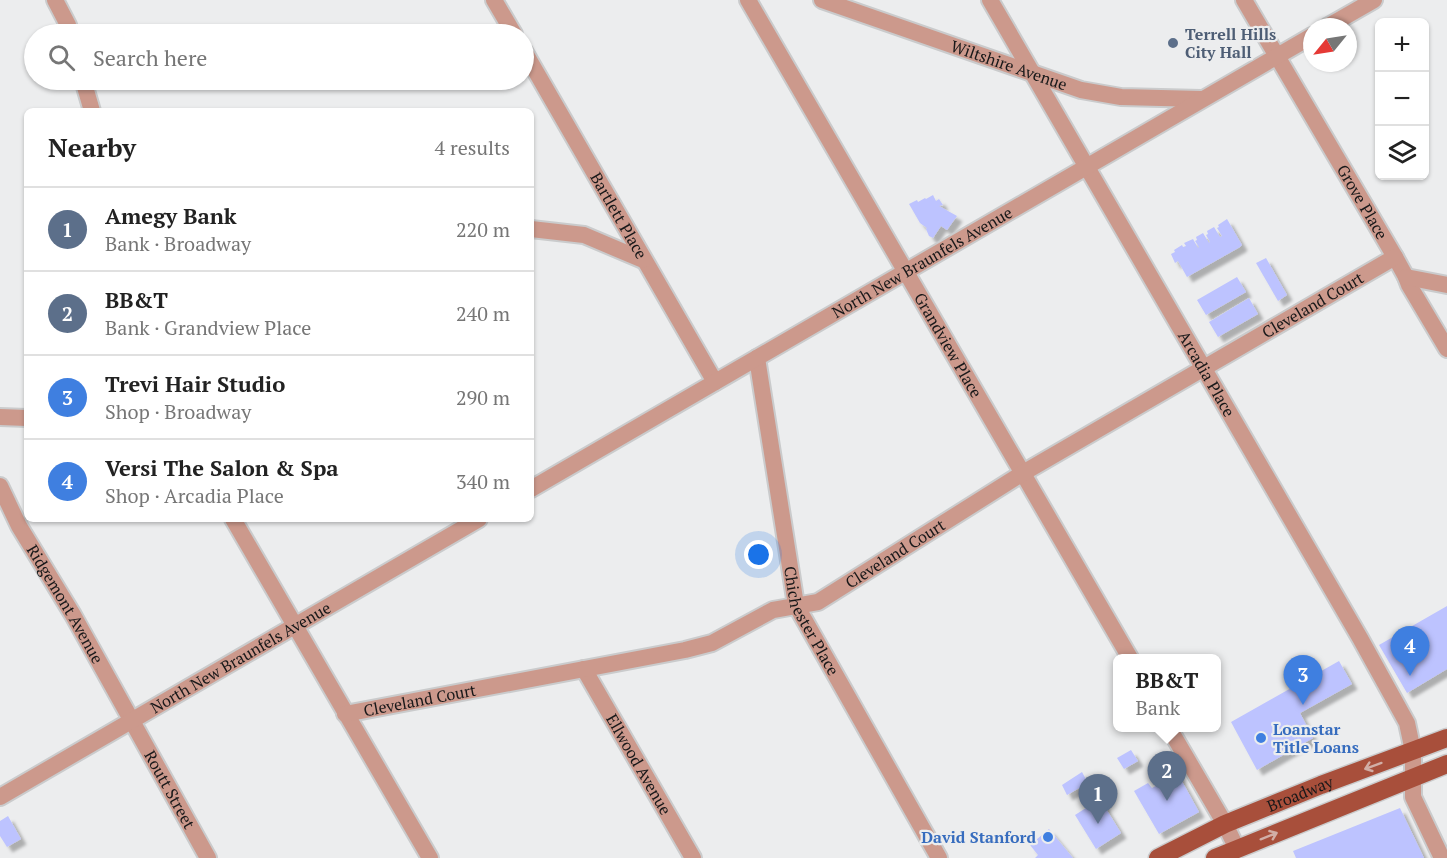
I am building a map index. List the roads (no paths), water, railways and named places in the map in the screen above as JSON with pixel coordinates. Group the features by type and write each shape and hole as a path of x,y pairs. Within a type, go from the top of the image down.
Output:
{"main road":[{"name":"Broadway","path":"1158,858 1225,824 1447,738"},
{"name":"Broadway","path":"1213,858 1447,764"}],"street":[{"path":"55,0 67,24"},
{"path":"494,0 508,24"},
{"name":"Grandview Place","path":"748,0 1128,654"},
{"name":"Wiltshire Avenue","path":"822,0 1081,90 1121,97 1202,99"},
{"name":"Arcadia Place","path":"990,0 1403,715 1413,752 1413,797 1442,858"},
{"name":"Grove Place","path":"1244,0 1447,349"},
{"path":"1343,18 1374,0"},
{"name":"North New Braunfels Avenue","path":"534,487 1303,41"},
{"name":"Bartlett Place","path":"534,68 715,382"},
{"path":"86,90 91,108"},
{"path":"534,230 584,235 644,260"},
{"name":"Cleveland Court","path":"345,714 712,643 773,610 818,602 1023,473 1395,257"},
{"path":"1406,277 1447,285"},
{"name":"Chichester Place","path":"757,358 796,605 939,858"},
{"path":"0,417 24,418"},
{"name":"Ridgemont Avenue","path":"0,486 19,526 73,615 130,721"},
{"path":"234,522 430,858"},
{"name":"North New Braunfels Avenue","path":"0,797 474,522"},
{"name":"Ellwood Avenue","path":"584,669 693,858"},
{"name":"Routt Street","path":"130,721 208,858"},
{"path":"1171,732 1237,849"},
{"path":"1201,836 1213,858"}],"place":[{"name":"Terrell Hills City Hall","path":"1173,43"},
{"name":"Versi The Salon & Spa","path":"1410,676"},
{"name":"Trevi Hair Studio","path":"1303,705"},
{"name":"Loanstar Title Loans","path":"1261,738"},
{"name":"BB&T","path":"1167,801"},
{"name":"Amegy Bank","path":"1098,824"},
{"name":"David Stanford","path":"1048,837"}]}
